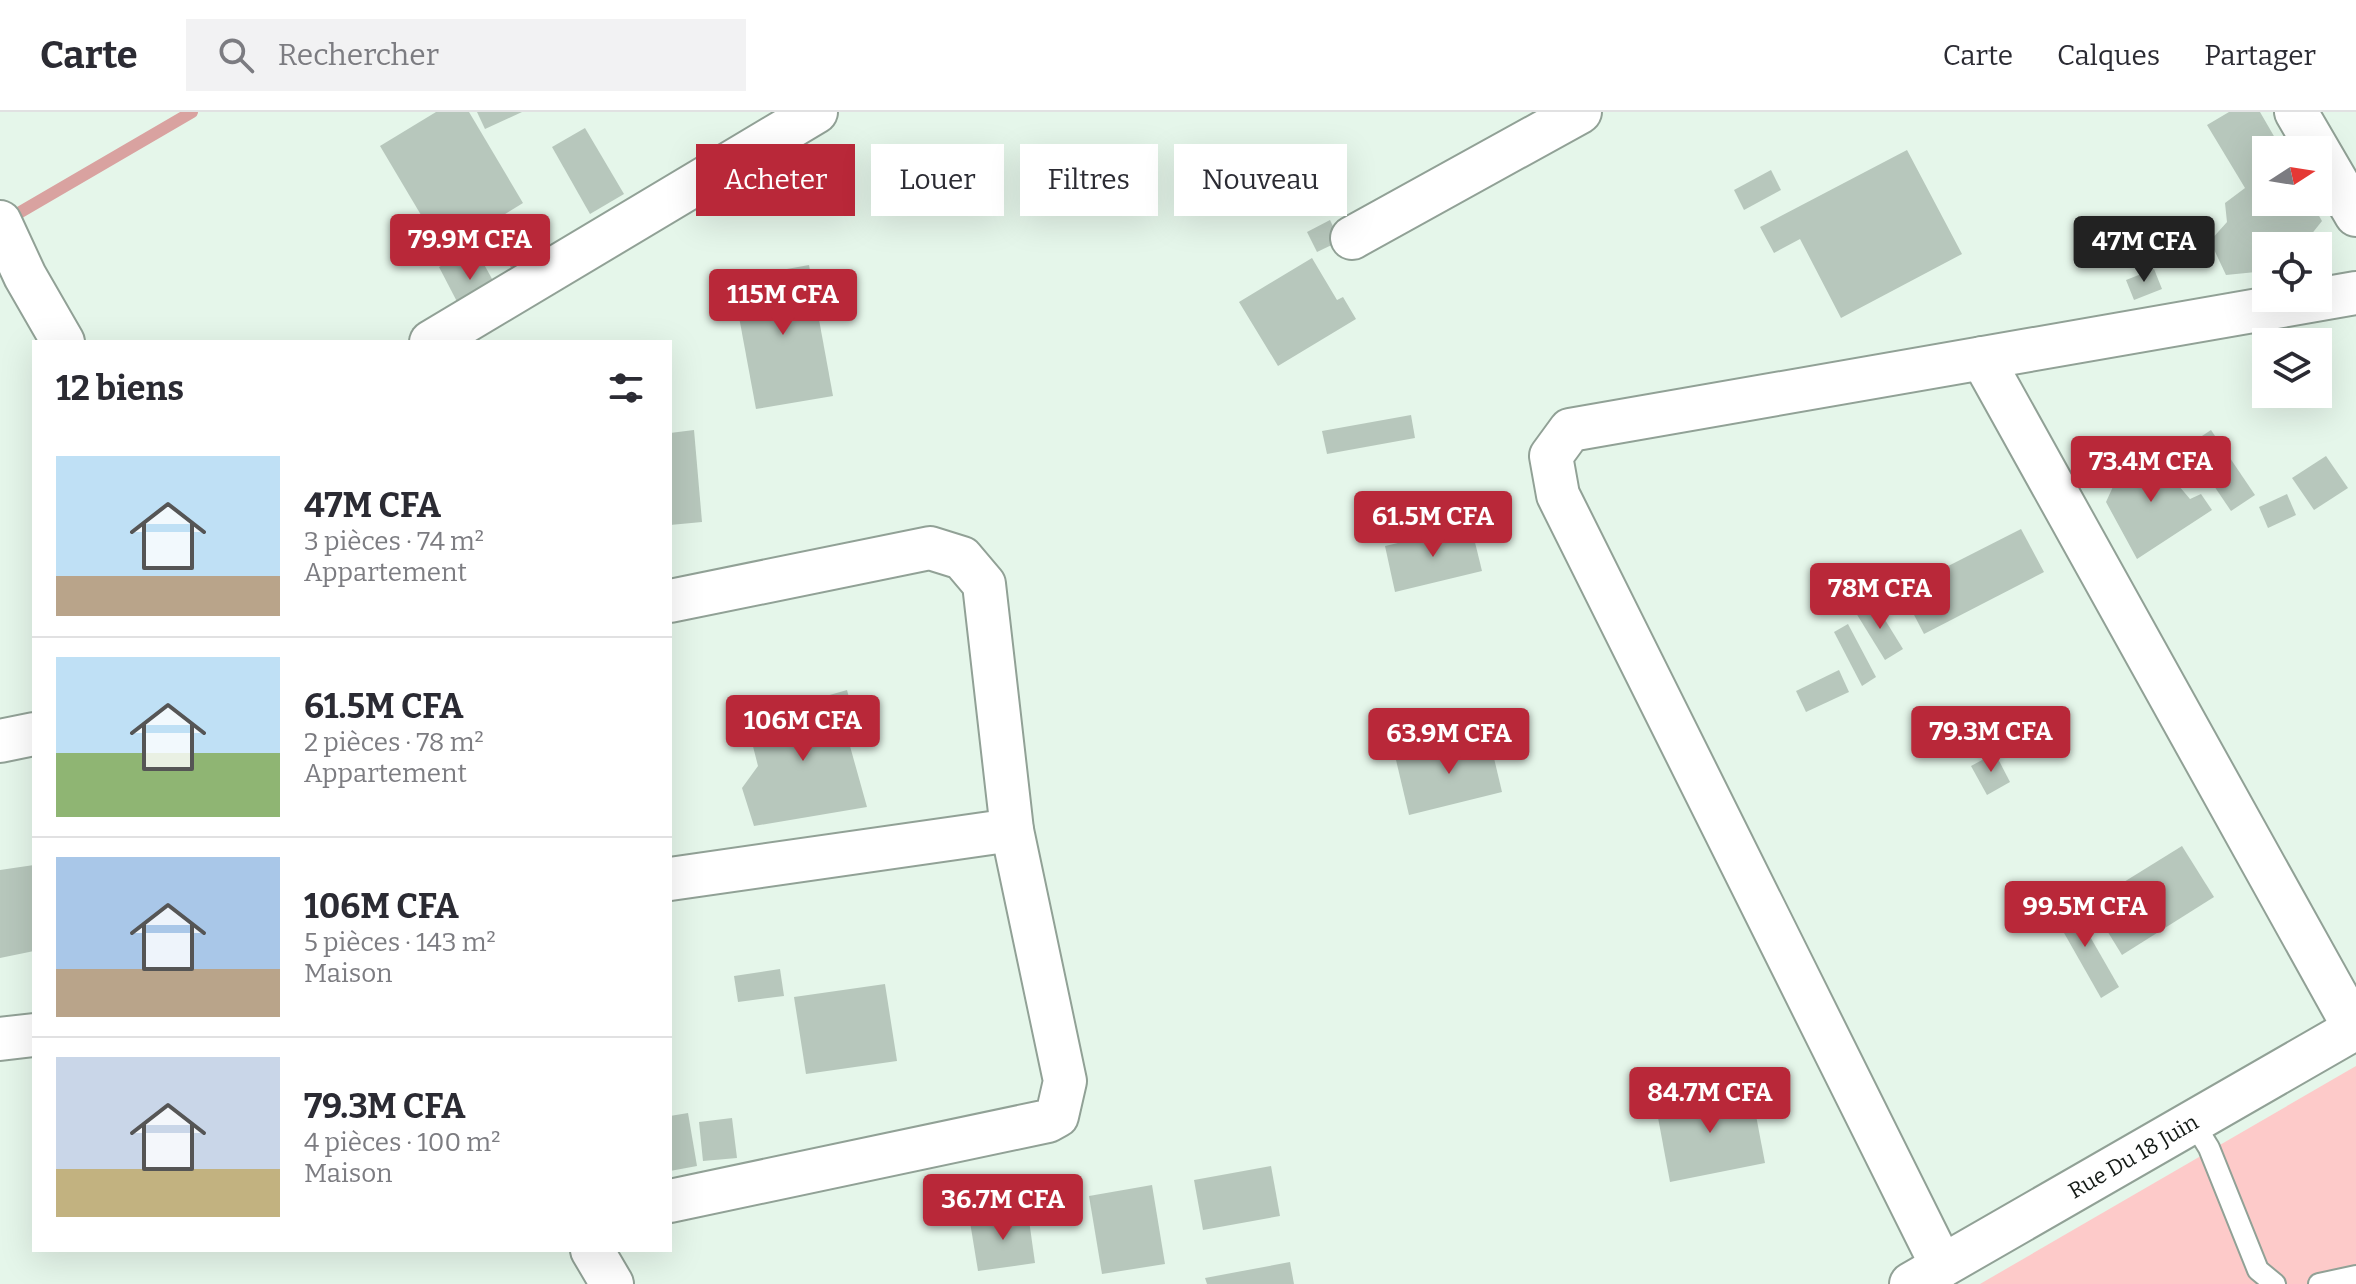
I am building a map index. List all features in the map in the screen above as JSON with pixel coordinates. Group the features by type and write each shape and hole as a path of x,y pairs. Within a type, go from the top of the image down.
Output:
{"street":[{"path":"434,340 816,112"},
{"path":"1352,238 1580,112"},
{"path":"2296,112 2356,215"},
{"path":"0,222 25,276 62,340"},
{"path":"1926,1275 1558,495 1551,456 1570,430 2356,293"},
{"path":"1982,358 2356,1029"},
{"path":"672,601 930,548 962,558 984,584 1012,830 1065,1081 1057,1116 1048,1121 672,1201"},
{"path":"0,741 32,734"},
{"path":"672,879 1012,830"},
{"name":"Rue Du 18 Juin","path":"1926,1275 2356,1029"},
{"path":"0,1039 32,1035"},
{"path":"593,1252 612,1284"}],"lane":[{"path":"2193,1122 2209,1148 2258,1270 2275,1284"},
{"path":"2319,1284 2356,1276"}],"shaded area":[{"path":"2356,1066 2356,1284 1980,1284"}],"building":[{"path":"436,112 469,112 523,203 443,252 380,146"},
{"path":"477,112 522,112 485,129"},
{"path":"2229,112 2260,112 2274,136 2252,136 2252,216 2319,216 2322,221 2313,232 2252,232 2252,272 2226,275 2210,241 2227,222 2225,203 2245,188 2207,125"},
{"path":"585,128 624,194 590,214 552,147"},
{"path":"1907,150 1962,254 1841,318 1800,239 1774,253 1760,227"},
{"path":"1771,170 1781,190 1744,210 1734,190"},
{"path":"1330,220 1340,241 1317,252 1307,232"},
{"path":"522,226 545,268 519,282 496,241"},
{"path":"475,248 502,297 465,317 439,267"},
{"path":"1312,258 1337,300 1343,297 1356,319 1278,366 1239,302"},
{"path":"809,265 833,396 756,409 732,279"},
{"path":"2154,269 2162,289 2134,300 2126,280"},
{"path":"1411,415 1415,438 1327,454 1322,431"},
{"path":"694,430 702,522 672,525 672,433"},
{"path":"2211,430 2255,495 2231,511 2187,446"},
{"path":"2145,446 2190,499 2201,494 2212,510 2137,559 2106,502 2116,480"},
{"path":"2326,456 2348,488 2314,510 2292,478"},
{"path":"2287,494 2296,515 2268,528 2259,507"},
{"path":"1471,526 1482,571 1395,592 1385,546"},
{"path":"2021,529 2044,572 1924,634 1901,590"},
{"path":"1874,602 1903,649 1885,660 1856,613"},
{"path":"1848,624 1876,677 1862,686 1834,632"},
{"path":"1839,670 1849,692 1806,712 1796,691"},
{"path":"847,690 852,709 841,714 867,807 754,826 742,788 758,766 746,719"},
{"path":"1489,737 1502,792 1409,815 1396,760"},
{"path":"1995,753 2010,782 1987,795 1971,766"},
{"path":"2182,846 2214,897 2122,955 2090,903"},
{"path":"32,865 32,951 0,958 0,870"},
{"path":"2069,900 2119,987 2101,998 2051,910"},
{"path":"780,969 784,996 738,1002 734,976"},
{"path":"885,984 897,1061 806,1074 794,997"},
{"path":"1751,1089 1765,1163 1670,1182 1656,1107"},
{"path":"688,1113 697,1166 672,1171 672,1116"},
{"path":"732,1118 737,1158 703,1161 699,1122"},
{"path":"1271,1166 1280,1216 1203,1230 1194,1180"},
{"path":"1152,1185 1165,1264 1102,1274 1089,1196"},
{"path":"1028,1213 1035,1263 978,1271 970,1222"},
{"path":"1290,1262 1294,1284 1207,1284 1205,1278"}],"waterway":[{"path":"5,221 192,112"}]}
